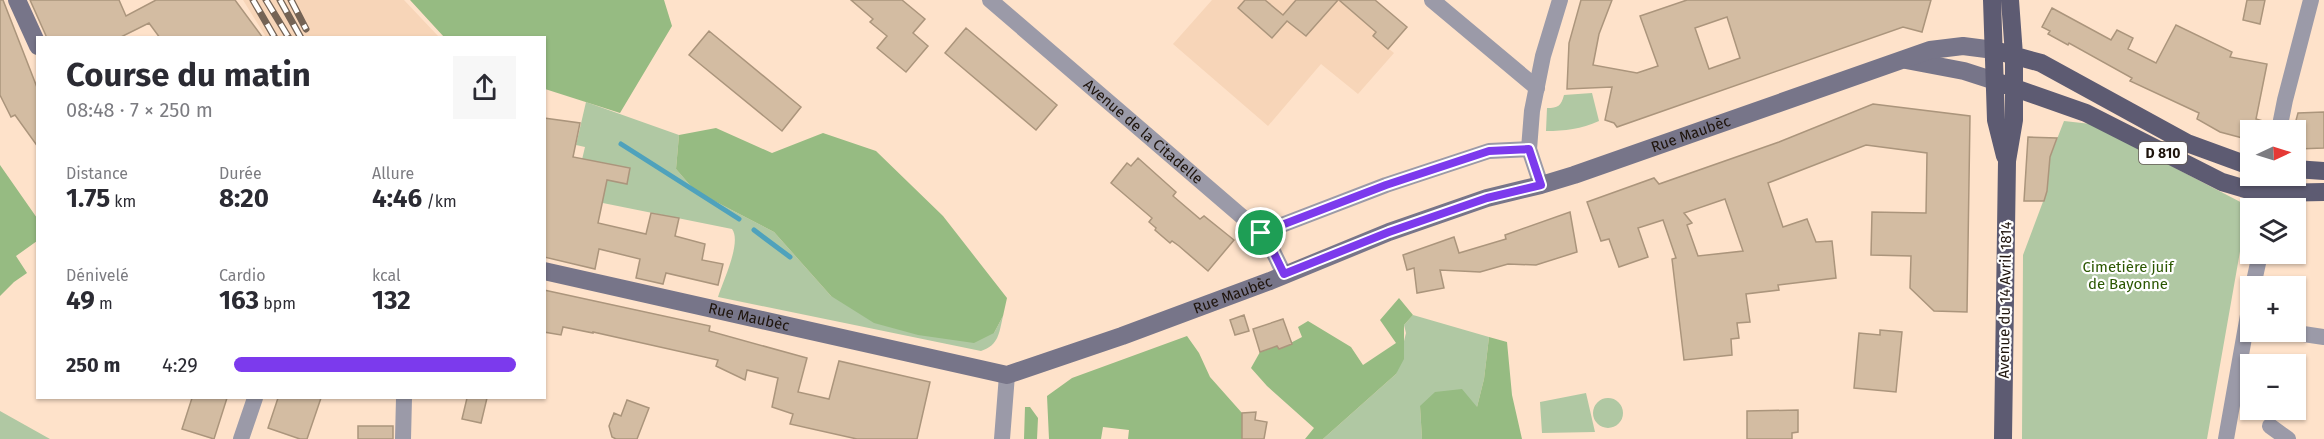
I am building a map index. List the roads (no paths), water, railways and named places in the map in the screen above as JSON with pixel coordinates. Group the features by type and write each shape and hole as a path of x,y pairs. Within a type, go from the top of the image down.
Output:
{"main road":[{"path":"17,0 36,42"},
{"name":"Avenue du 14 Avril 1814","path":"1992,0 1996,120 2007,161"},
{"name":"Avenue du 14 Avril 1814","path":"2003,439 2007,161 2014,120 2014,55 2010,0"},
{"name":"Rue Maubèc","path":"546,271 1007,375 1122,336 1389,232 1487,198 1541,185 1930,50 1963,46 1994,50"},
{"path":"1994,50 2041,63 2187,142 2240,162"},
{"name":"Rue Maubèc","path":"1906,60 1964,71 1995,81"},
{"name":"D 810","path":"1995,81 2086,113 2222,182 2249,190 2324,192"},
{"path":"2306,170 2324,171"}],"street":[{"name":"Avenue de la Citadelle","path":"990,0 1261,233 1269,243 1284,274"},
{"path":"1432,0 1537,88"},
{"path":"1541,185 1529,149 1532,111 1543,56 1560,0"},
{"path":"2281,120 2311,0"},
{"path":"1261,233 1386,185 1489,151 1529,149"},
{"path":"2306,334 2324,337"},
{"path":"2226,439 2245,342"},
{"path":"1002,439 1007,375"},
{"path":"242,439 255,399"},
{"path":"403,439 404,399"},
{"path":"2270,426 2288,439"}],"waterway":[{"path":"621,144 739,219"},
{"path":"754,230 790,257"}],"railway":[{"path":"253,0 274,36"},
{"path":"266,0 288,36"},
{"path":"280,0 300,36"},
{"path":"291,0 306,29"}],"park label":[{"name":"Cimetière juif de Bayonne","path":"2128,276"}]}
